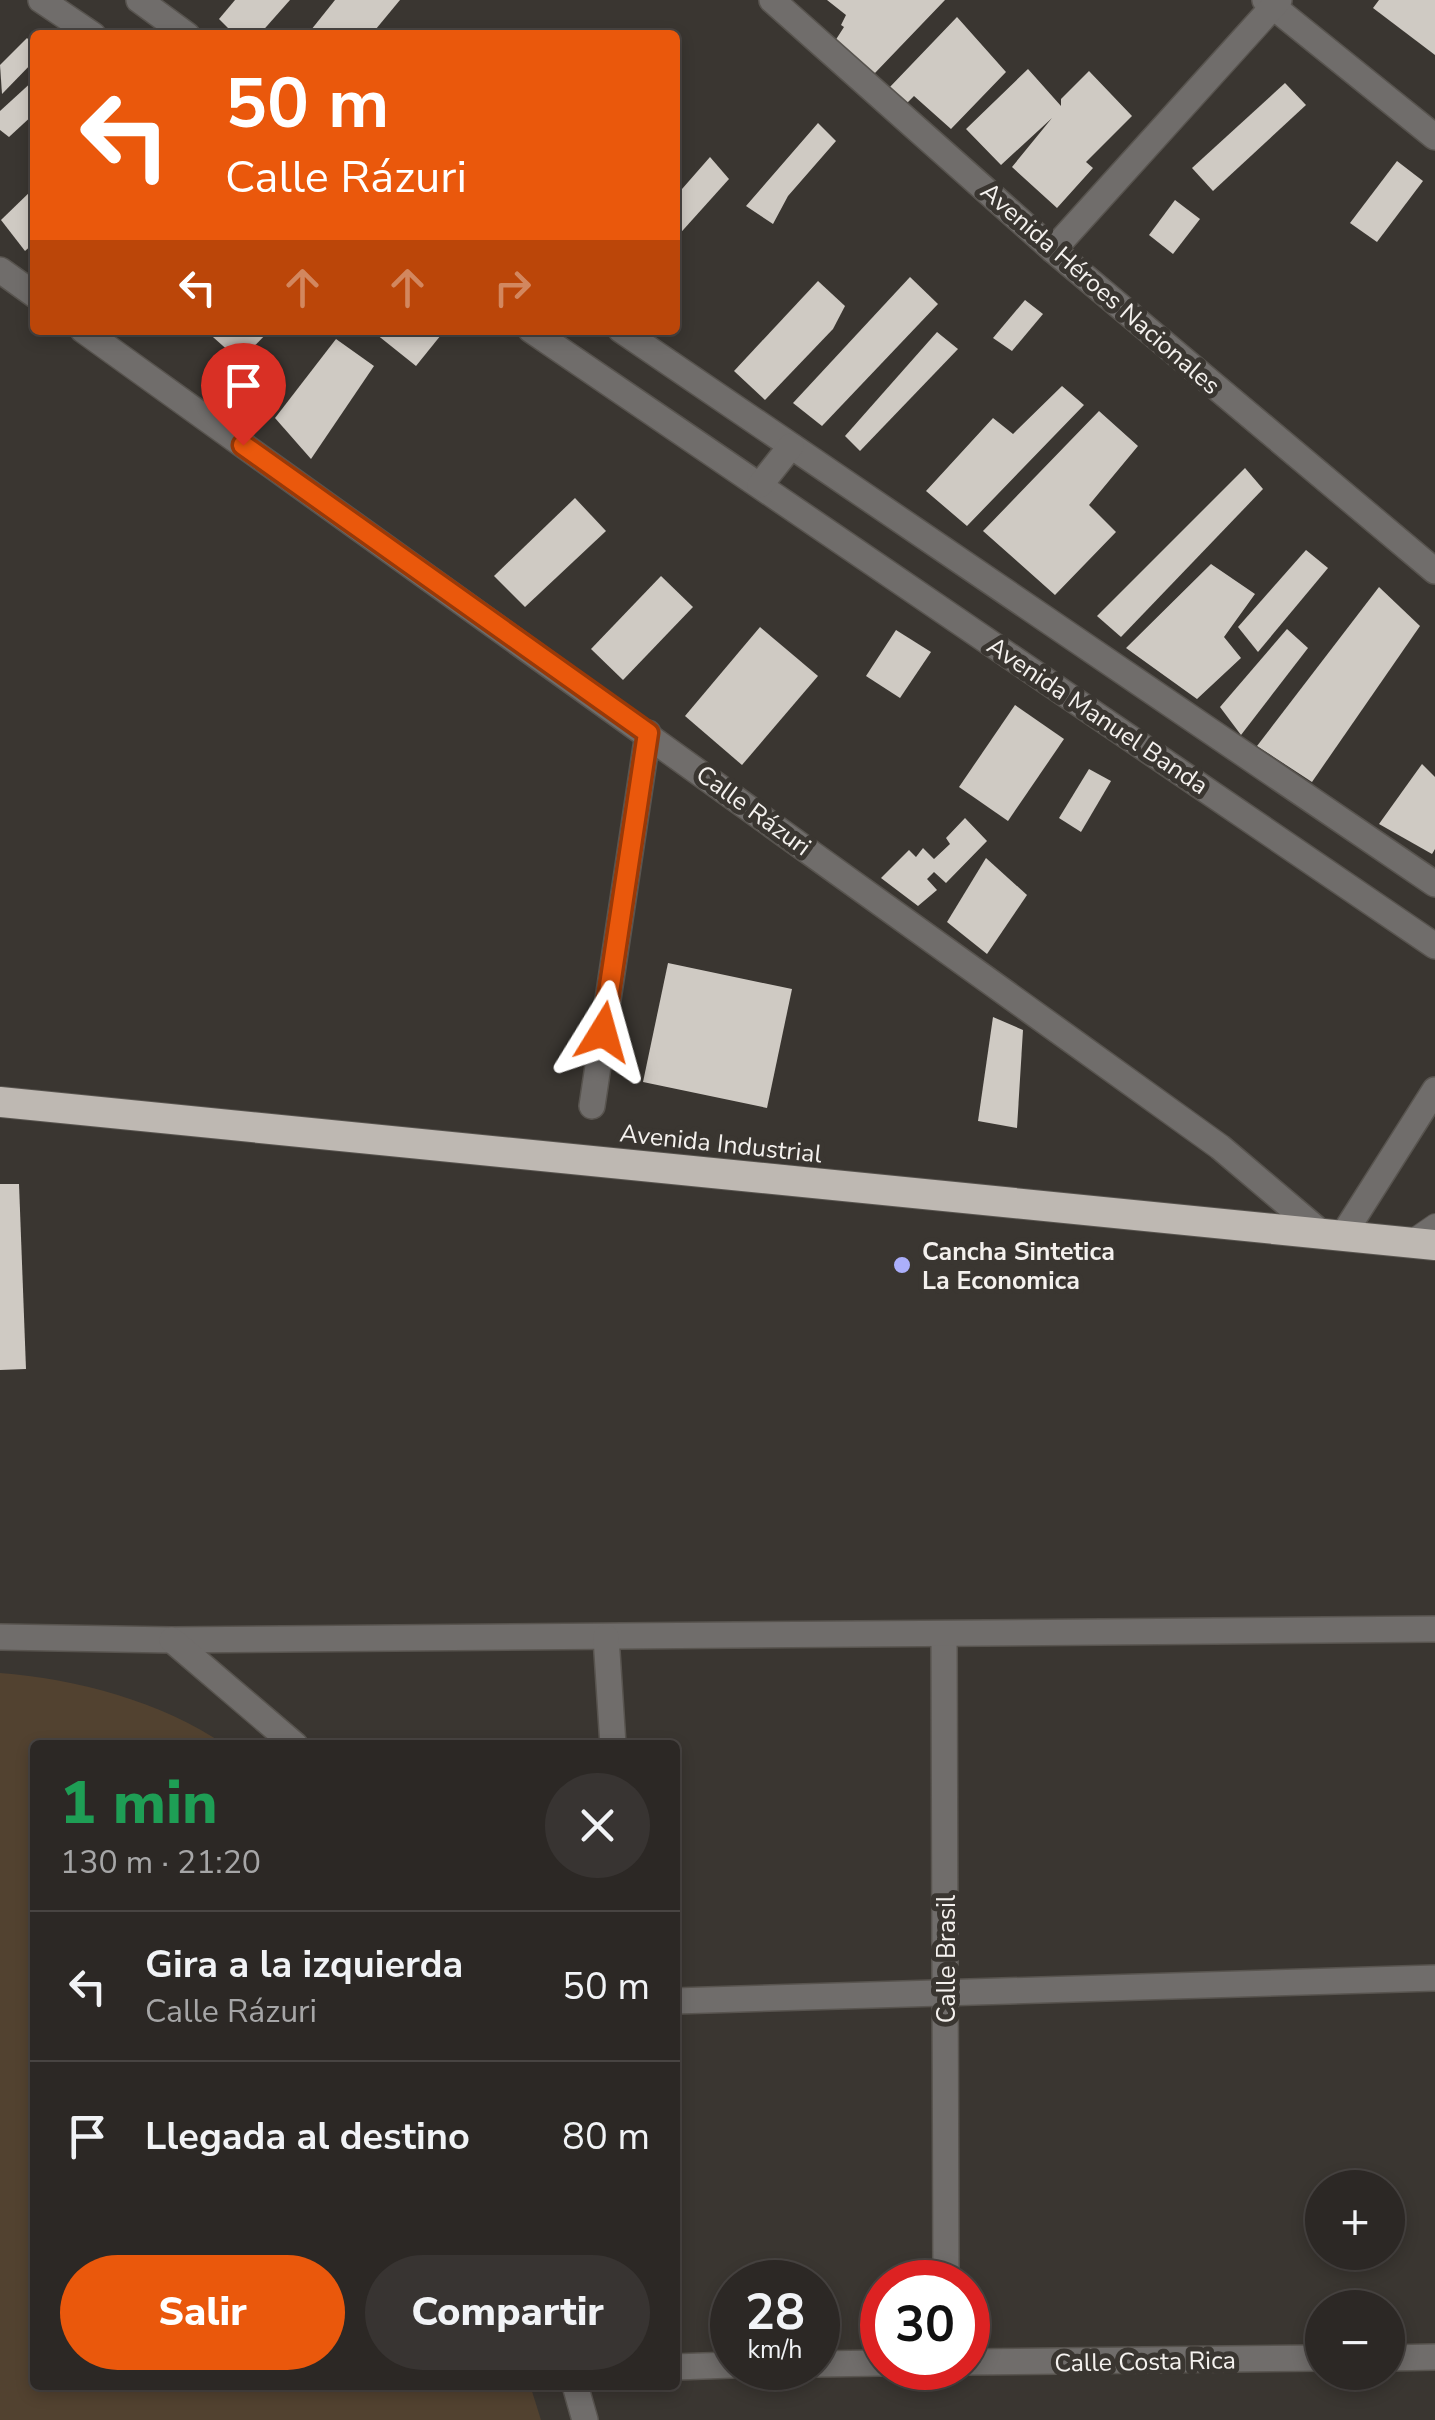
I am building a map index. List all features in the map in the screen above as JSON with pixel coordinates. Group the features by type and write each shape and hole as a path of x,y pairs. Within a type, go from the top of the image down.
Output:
{"highway":[{"name":"Avenida Industrial","path":"0,1102 1422,1244"}],"street":[{"path":"42,0 86,30"},
{"path":"139,0 181,30"},
{"name":"Avenida Héroes Nacionales","path":"772,0 1053,250 1435,571"},
{"path":"1053,250 1272,3 1435,136"},
{"path":"0,270 30,291"},
{"name":"Calle Rázuri","path":"90,335 648,733 1220,1147 1331,1233"},
{"name":"Avenida Manuel Banda","path":"537,335 1435,946"},
{"name":"Avenida Manuel Banda","path":"628,335 1435,884"},
{"path":"760,485 792,446"},
{"path":"592,1106 648,733"},
{"path":"1331,1233 1435,1090"},
{"path":"0,1637 172,1640 1435,1629"},
{"name":"Calle Brasil","path":"944,1635 946,2260"},
{"path":"606,1637 613,1740"},
{"path":"172,1640 288,1740"},
{"path":"680,2001 1435,1978"},
{"path":"1405,2358 1435,2357"},
{"name":"Calle Costa Rica","path":"990,2362 1305,2358"},
{"path":"680,2366 710,2365"},
{"path":"576,2390 585,2420"}],"lane":[{"path":"1422,1244 1435,1224"}],"shaded area":[{"path":"0,1673 117,1695 174,1716 217,1740 30,1740 30,2390 532,2390 541,2420 0,2420"}],"building":[{"path":"235,0 290,0 263,30 230,30 219,19"},
{"path":"335,0 400,0 375,30 311,30"},
{"path":"827,0 945,0 874,74 835,41 846,15"},
{"path":"1379,0 1435,0 1435,55 1373,8"},
{"path":"957,17 1006,72 951,129 914,96 905,105 888,89"},
{"path":"27,38 30,41 30,65 2,94 0,65"},
{"path":"1028,69 1061,106 1061,99 1089,71 1132,116 1086,162 1093,168 1057,208 1012,167 1052,118 1001,165 966,129"},
{"path":"1285,83 1306,105 1213,191 1192,168"},
{"path":"30,84 30,118 9,137 0,130 0,111"},
{"path":"818,123 836,141 788,196 773,224 746,206"},
{"path":"710,157 729,179 680,233 680,191"},
{"path":"1397,161 1423,181 1377,242 1350,223"},
{"path":"30,192 30,246 25,251 1,220"},
{"path":"1175,200 1200,219 1173,254 1149,235"},
{"path":"910,277 938,304 822,426 793,403"},
{"path":"818,281 845,306 833,329 765,400 734,371"},
{"path":"1025,300 1043,314 1012,351 993,338"},
{"path":"937,332 958,349 860,451 845,436"},
{"path":"211,335 265,335 240,361"},
{"path":"377,335 441,335 416,366"},
{"path":"336,339 374,366 311,459 275,418"},
{"path":"1062,386 1084,405 967,526 926,491 993,418 1013,434"},
{"path":"1099,411 1138,446 1089,505 1116,532 1055,595 983,531"},
{"path":"1245,468 1263,489 1121,637 1097,616"},
{"path":"575,498 606,531 525,607 494,576"},
{"path":"1306,550 1328,568 1258,652 1238,627"},
{"path":"1211,564 1255,594 1224,637 1241,658 1197,699 1126,648"},
{"path":"661,576 693,607 623,680 591,649"},
{"path":"1379,587 1420,626 1312,782 1257,746"},
{"path":"760,627 818,676 742,765 685,716"},
{"path":"1287,629 1308,648 1241,735 1220,707"},
{"path":"896,630 931,652 900,698 866,676"},
{"path":"1015,705 1064,739 1008,821 959,787"},
{"path":"1422,764 1435,777 1432,854 1379,824"},
{"path":"1089,769 1111,781 1081,832 1059,818"},
{"path":"965,818 987,841 946,883 934,872 927,879 937,890 918,906 881,878 909,850 916,857 923,848 934,859 950,844 946,838"},
{"path":"986,858 1027,895 987,954 947,922"},
{"path":"668,963 792,989 767,1108 643,1082"},
{"path":"993,1017 1023,1030 1017,1128 978,1121"},
{"path":"0,1184 19,1184 26,1369 0,1370"}],"place":[{"name":"Cancha Sintetica La Economica","path":"902,1265"}],"route":[{"path":"243,445 648,733 603,1032"}]}
